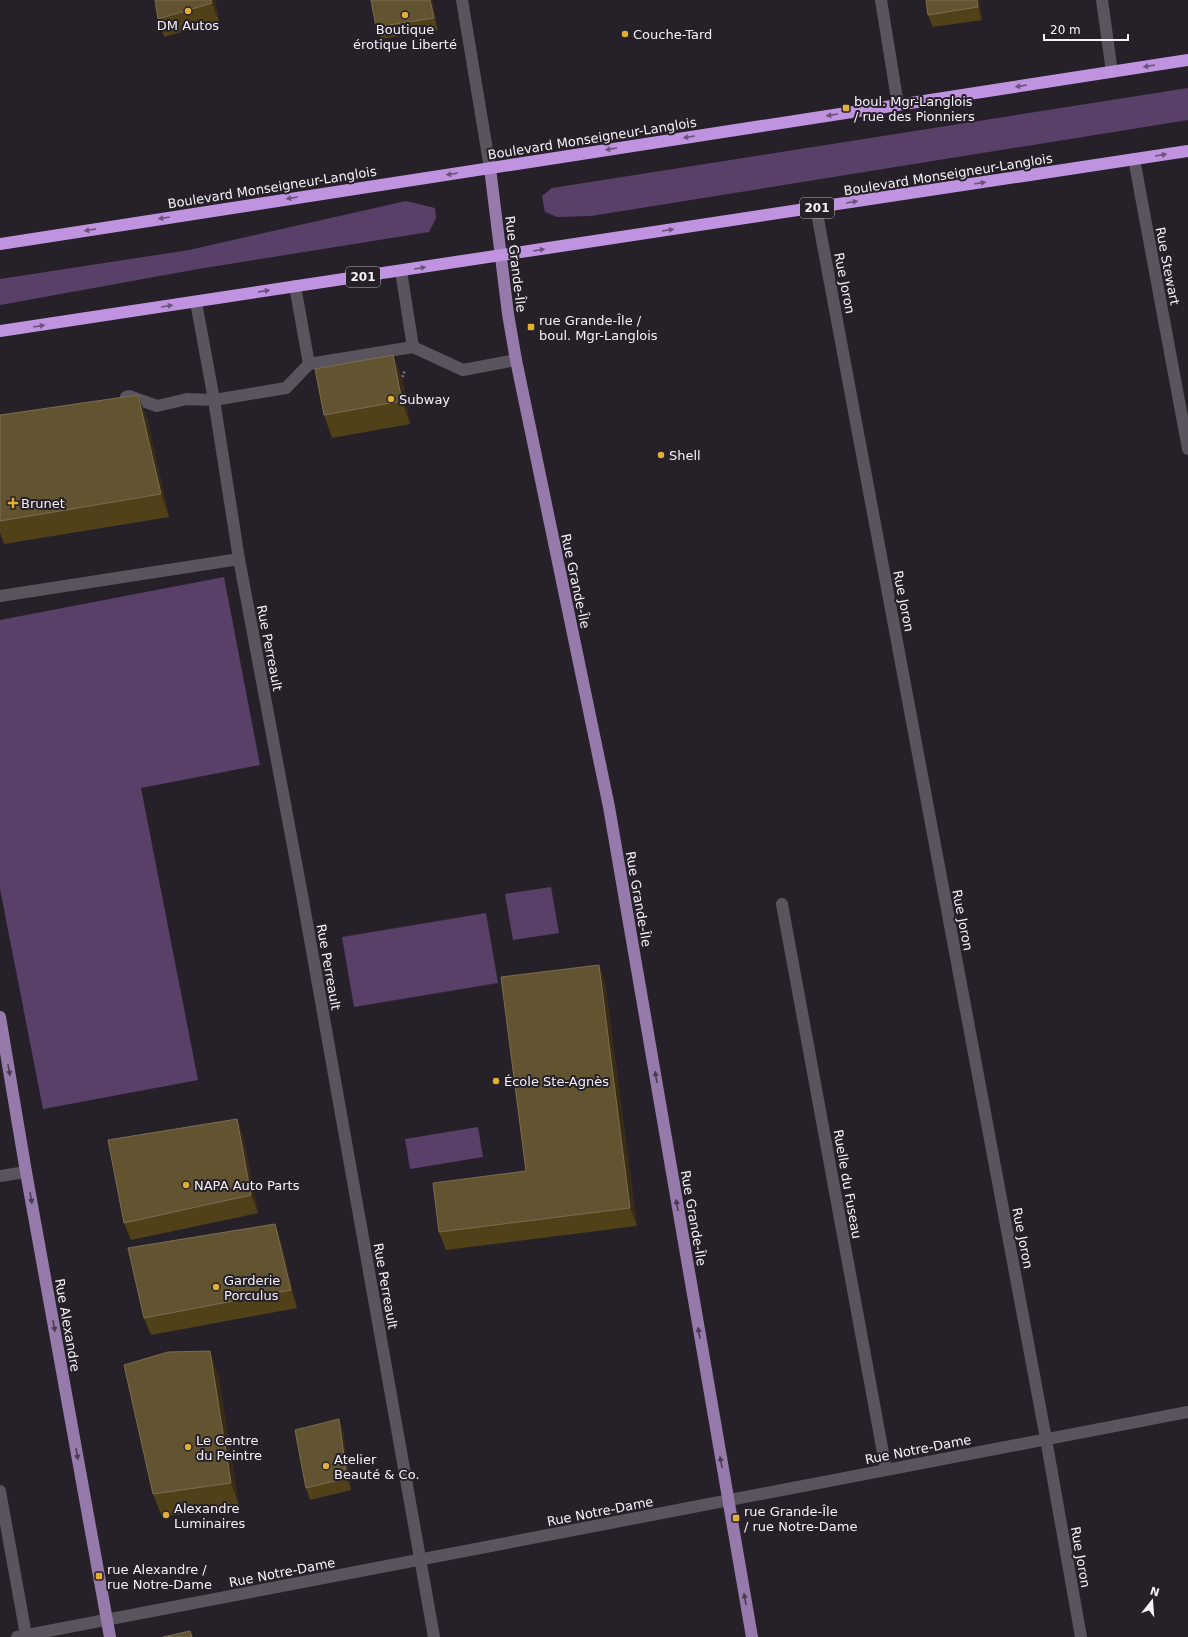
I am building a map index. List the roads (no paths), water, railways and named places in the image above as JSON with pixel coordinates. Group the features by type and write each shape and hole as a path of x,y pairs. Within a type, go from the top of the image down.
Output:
{"highway":[{"name":"Boulevard Monseigneur-Langlois","path":"0,244 1188,60"},
{"name":"Boulevard Monseigneur-Langlois","path":"0,331 1188,151"}],"main road":[{"name":"Rue Grande-Île","path":"490,168 516,360 609,807 752,1637"},
{"name":"Rue Alexandre","path":"0,1017 26,1172 110,1637"}],"street":[{"path":"462,0 490,168"},
{"path":"881,0 898,105"},
{"path":"1102,0 1112,72"},
{"name":"Rue Stewart","path":"1134,159 1188,449"},
{"name":"Rue Joron","path":"816,208 1046,1438 1081,1637"},
{"path":"401,271 413,347"},
{"path":"295,286 309,364"},
{"name":"Rue Perreault","path":"196,302 214,400 239,559 301,889 434,1637"},
{"path":"114,399 129,396 157,406 187,399 214,400 286,388 309,364 413,347 463,370 516,360"},
{"path":"0,596 239,559"},
{"name":"Ruelle du Fuseau","path":"782,904 886,1469"},
{"path":"0,1176 26,1172"},
{"name":"Rue Notre-Dame","path":"22,1636 1046,1438 1188,1412"},
{"path":"0,1491 22,1636"}],"place":[{"name":"DM Autos","path":"188,11"},
{"name":"Boutique érotique Liberté","path":"405,15"},
{"name":"Couche-Tard","path":"625,34"},
{"name":"boul. Mgr-Langlois / rue des Pionniers","path":"846,108"},
{"name":"rue Grande-Île / boul. Mgr-Langlois","path":"531,327"},
{"name":"Subway","path":"391,399"},
{"name":"Shell","path":"661,455"},
{"name":"Brunet","path":"13,503"},
{"name":"École Ste-Agnès","path":"496,1081"},
{"name":"NAPA Auto Parts","path":"186,1185"},
{"name":"Garderie Porculus","path":"216,1287"},
{"name":"Le Centre du Peintre","path":"188,1447"},
{"name":"Atelier Beauté & Co.","path":"326,1466"},
{"name":"Alexandre Luminaires","path":"166,1515"},
{"name":"rue Grande-Île / rue Notre-Dame","path":"736,1518"},
{"name":"rue Alexandre / rue Notre-Dame","path":"99,1576"}]}
